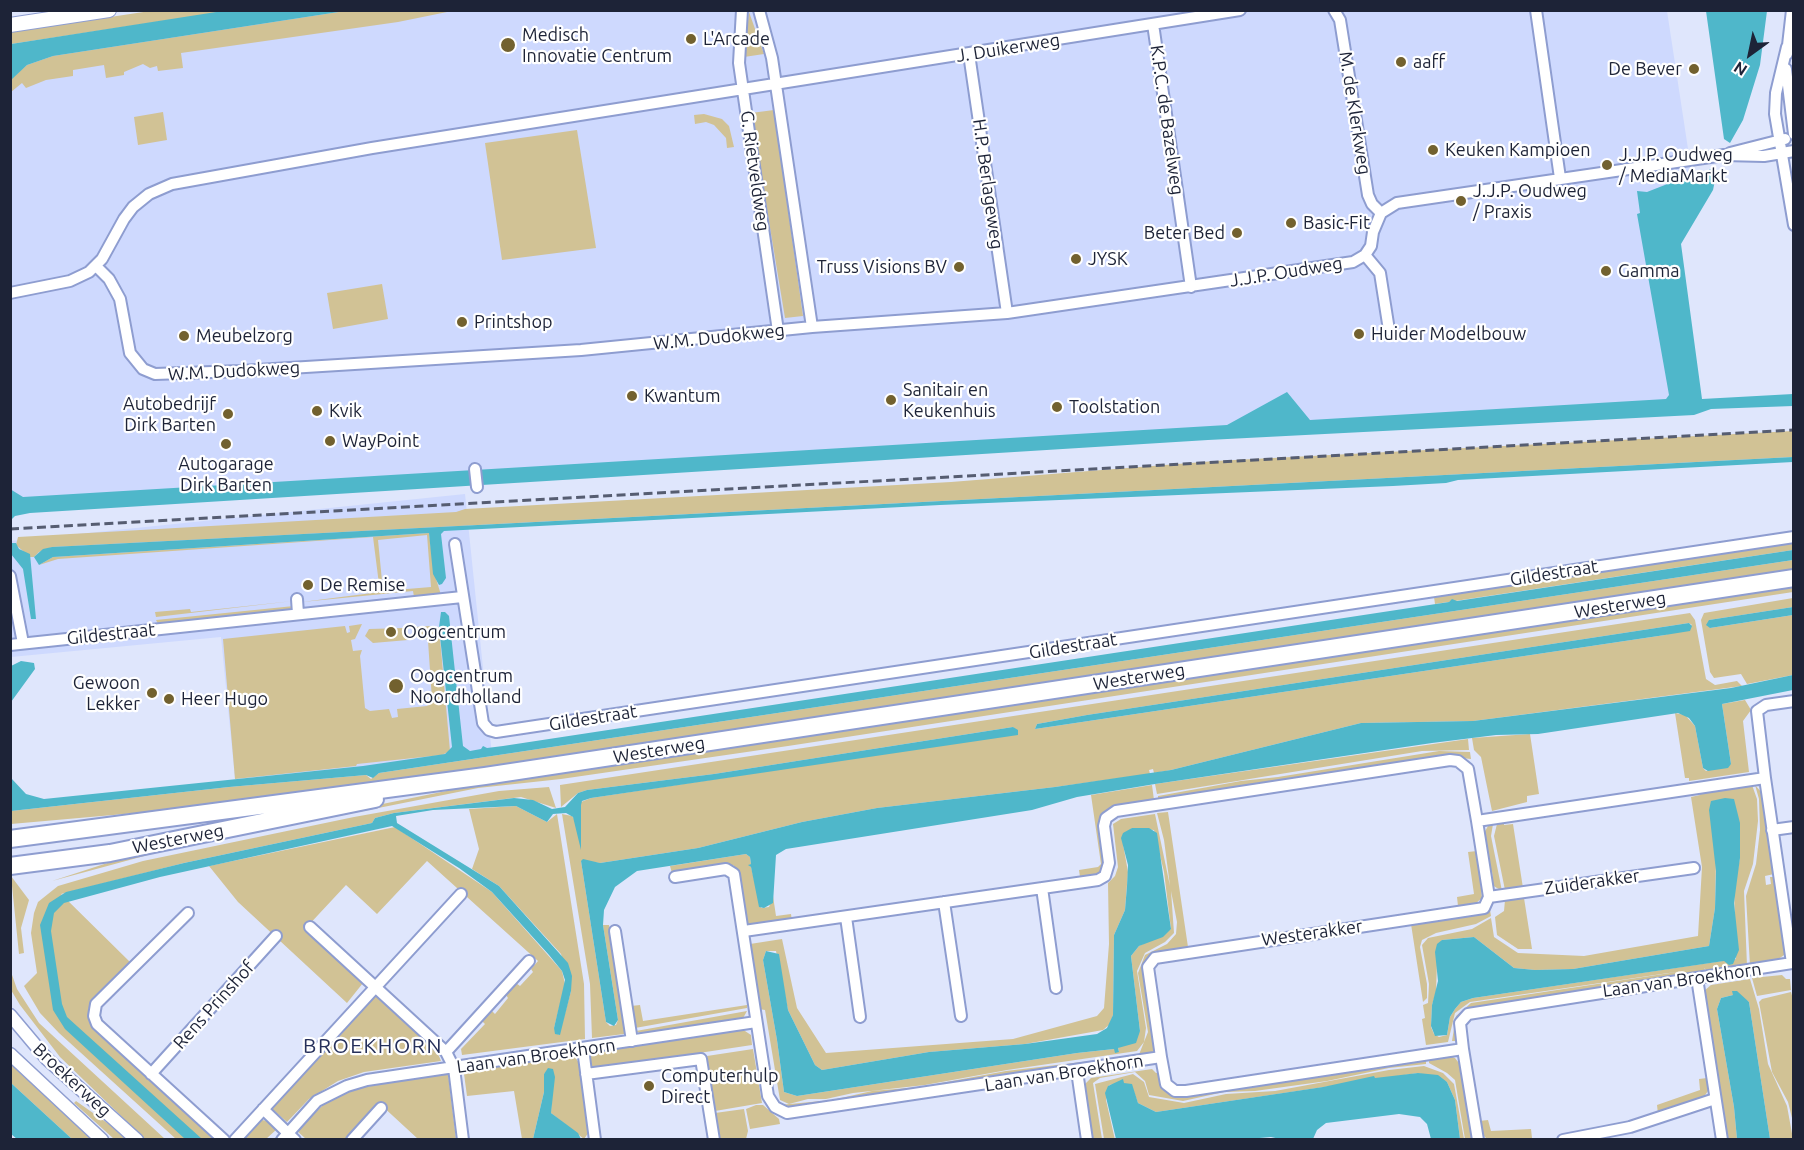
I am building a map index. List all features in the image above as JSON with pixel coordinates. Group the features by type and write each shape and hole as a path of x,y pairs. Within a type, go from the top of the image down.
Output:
{"main road":[{"path":"10,25 109,10"},
{"name":"Westerweg","path":"10,839 485,776 1794,578"},
{"name":"Westerweg","path":"10,866 110,853 485,776"}],"street":[{"name":"G. Rietveldweg","path":"742,10 739,63 778,331"},
{"name":"G. Rietveldweg","path":"759,10 776,84 813,327"},
{"name":"J. Duikerweg","path":"743,89 1240,10"},
{"name":"M. de Klerkweg","path":"1334,10 1340,20 1368,195 1372,204 1381,213"},
{"path":"1536,10 1560,178"},
{"path":"1792,10 1787,47 1776,93 1780,153 1794,225"},
{"name":"K.P.C. de Bazelweg","path":"1153,24 1191,287"},
{"path":"1381,213 1397,203 1724,155 1794,136 1786,84 1787,47"},
{"name":"H.P. Berlageweg","path":"969,54 1007,313"},
{"path":"10,293 70,281 96,266 133,207 149,194 172,184 372,148 743,89"},
{"path":"1724,155 1759,156 1794,151"},
{"name":"J.J.P. Oudweg","path":"813,327 1007,313 1353,262 1365,255 1372,243 1373,232 1381,213"},
{"path":"1365,255 1380,273 1389,330"},
{"name":"W.M. Dudokweg","path":"96,266 112,284 120,299 128,346 133,358 143,369 155,374 571,351 813,327"},
{"path":"475,469 477,487"},
{"name":"Gildestraat","path":"455,544 483,723 489,730 496,732 1794,537"},
{"path":"10,576 23,643"},
{"name":"Gildestraat","path":"10,645 462,597"},
{"path":"297,599 298,614"},
{"name":"Laan van Broekhorn","path":"675,877 726,869 732,872 744,931 768,1096 774,1107 787,1113 1161,1057 1166,1084 1180,1092 1463,1049 1460,1023 1468,1014 1697,978 1793,967 1757,711 1766,705 1794,701"},
{"path":"744,931 1098,880 1105,876 1109,863 1104,826 1106,818 1116,811 1438,761 1458,760 1468,769 1489,897"},
{"path":"1478,821 1765,778"},
{"path":"1772,830 1794,827"},
{"name":"Zuiderakker","path":"1489,897 1694,868"},
{"path":"1042,888 1056,988"},
{"path":"235,1140 461,894"},
{"name":"Westerakker","path":"1161,1057 1148,967 1155,958 1484,908 1489,897"},
{"path":"944,902 961,1016"},
{"path":"188,913 96,1004 93,1012 97,1024 224,1140"},
{"path":"846,917 860,1017"},
{"path":"310,927 446,1052 454,1068 463,1140"},
{"name":"Laan van Broekhorn","path":"615,931 632,1041"},
{"name":"Rens Prinshof","path":"151,1074 276,936"},
{"path":"446,1052 529,961"},
{"path":"1697,978 1722,1140"},
{"name":"Broekerweg","path":"10,1015 47,1059 137,1140"},
{"name":"Laan van Broekhorn","path":"288,1137 312,1105 346,1086 367,1080 756,1022"},
{"path":"583,1048 595,1140"},
{"path":"1463,1049 1478,1140"},
{"name":"Broekerweg","path":"10,1054 102,1140"},
{"path":"586,1074 701,1059 714,1140"},
{"path":"1077,1071 1087,1140"},
{"path":"1563,1140 1630,1127 1715,1099"},
{"path":"352,1140 381,1108"},
{"path":"263,1109 288,1137"}],"shaded area":[{"path":"229,10 345,11 53,56 27,65 11,80 11,44"},
{"path":"250,10 1667,11 1692,175 1673,232 1693,405 11,502 11,49"},
{"path":"150,11 229,11 11,44 11,32"},
{"path":"345,11 452,11 398,22 181,53 183,68 158,71 157,66 150,68 143,64 124,72 124,75 106,78 104,65 73,70 73,76 46,80 26,88 22,83 11,92 10,80 27,65 53,56"},
{"path":"1706,11 1767,11 1760,65 1743,120 1730,143 1724,139"},
{"path":"749,12 764,54 744,57 748,22"},
{"path":"774,110 803,316 785,318 751,113"},
{"path":"163,112 167,140 138,145 134,117"},
{"path":"704,114 722,119 729,126 734,147 727,148 726,138 714,125 706,122 695,124 694,115"},
{"path":"577,130 596,248 502,260 485,143"},
{"path":"1710,169 1717,171 1713,190 1681,244 1702,399 1793,394 1793,406 1711,409 1694,415 1208,440 30,513 15,516 11,520 10,489 23,497 1227,425 1287,392 1310,420 1666,399 1669,395 1637,214 1640,213 1637,191 1647,192 1670,183 1701,178"},
{"path":"382,284 388,319 333,329 327,293"},
{"path":"1793,431 1793,457 52,547 39,552 34,557 30,557 16,545 18,537 951,482 1215,461"},
{"path":"1793,457 1793,462 1458,480 1446,483 1393,486 940,505 444,531 441,534 446,578 439,585 433,574 429,533 53,557 39,565 34,557 43,549 52,547"},
{"path":"465,494 492,755 235,779 221,637 11,657 10,541"},
{"path":"429,533 434,572 441,595 414,597 413,591 302,602 380,592 373,537 58,559 39,565 53,557","holes":["427,535 431,587 383,591 378,540"]},
{"path":"1793,542 1793,550 1435,604 1434,597"},
{"path":"10,543 16,543 19,549 30,554 36,619 31,619 23,569 11,554"},
{"path":"1793,550 1793,560 379,773 373,778 366,775 229,787 11,811 11,778 26,794 44,799 363,766 445,754 452,747 439,627 441,612 449,616 463,746 470,751 481,749 483,746 487,748 503,746 1449,602 1452,599 1457,601"},
{"path":"1793,560 1793,571 639,748 215,806 11,824 11,811 229,787 366,775 371,779 379,773"},
{"path":"1793,585 1793,592 788,746 561,779 478,788 159,852 52,881 132,855 456,789"},
{"path":"1793,598 1793,607 1709,620 1710,628 1793,615 1793,675 1747,684 1741,674 1714,678 1710,672 1701,620 1704,613"},
{"path":"293,601 156,617 155,612 190,609 191,612"},
{"path":"294,606 291,611 158,624 156,620"},
{"path":"1793,607 1793,615 1710,628 1706,625 1709,620"},
{"path":"1690,613 1695,620 1706,679 1715,685 1737,681 1742,686 1473,721 1361,723 1171,770 1154,773 1153,769 1149,770 1150,774 877,808 802,822 698,848 600,863 581,861 606,1022 610,1026 616,1025 618,1020 603,925 609,925 625,1029 624,1034 592,1038 590,984 562,814 572,816 580,827 581,802 591,798 1018,733 1013,727 714,774 587,790 578,793 561,807 560,785","holes":["1689,623 1692,625 1665,635 1035,729 1037,724 1087,715"]},
{"path":"1689,623 1692,626 1690,631 1035,729 1037,724 1087,715"},
{"path":"362,624 355,639 351,640 353,651 362,650 360,656 365,708 370,711 389,709 392,718 398,717 397,709 427,706 432,700 428,641 424,637 415,637 415,627 430,626 436,630 439,627 450,751 442,755 235,779 223,639 345,626 347,633 350,632 349,626"},
{"path":"404,628 408,640 373,643 365,636 369,629"},
{"path":"21,661 34,663 35,669 11,702 11,666"},
{"path":"1793,675 1793,690 1722,704 1731,764 1728,768 1708,771 1703,768 1695,726 1689,718 1678,713 1538,734 1496,735 1432,743 1155,784 1077,797 1032,810 786,849 776,855 773,903 764,908 759,907 751,867 748,865 751,864 750,857 746,854 637,871 615,887 604,910 603,925 618,1020 614,1026 606,1022 581,861 583,859 600,863 698,848 802,822 877,808 1055,787 1171,770 1361,723 1473,721 1731,688"},
{"path":"1745,700 1751,710 1743,721 1749,772 1689,781 1689,778 1685,778 1675,713 1685,715 1695,726 1703,768 1706,771 1731,764 1722,704"},
{"path":"1013,727 1018,730 1018,735 591,798 582,801 581,805 581,850 573,817 566,813 553,814 547,822 516,806 433,810 396,816 397,823 499,886 568,963 572,976 571,991 560,1035 555,1034 554,1028 565,980 562,971 492,892 459,868 392,826 160,877 64,903 54,913 51,931 62,1004 67,1017 202,1139 185,1139 65,1029 53,1010 40,925 49,903 66,892 184,863 372,823 375,818 394,813 514,798 533,800 552,809 565,807 578,793 587,790 714,774"},
{"path":"1530,734 1539,794 1527,796 1527,802 1492,811 1481,757 1474,750 1472,738"},
{"path":"1468,739 1469,750 1422,751 1157,794 1155,784"},
{"path":"1439,751 1470,752 1471,759 1462,758 1158,800 1158,796 1241,781"},
{"path":"1152,785 1154,800 1111,808 1103,870 1097,875 1080,877 1079,870 1098,867 1101,864 1091,795"},
{"path":"1752,785 1757,799 1758,821 1753,864 1744,891 1747,966 1708,972 1704,968 1706,972 1470,1008 1458,1017 1457,1035 1455,1041 1452,1041 1456,1016 1471,1003 1703,968 1470,1002 1455,1013 1448,1042 1426,1045 1422,1019 1425,1018 1423,1005 1428,1003 1429,984 1422,945 1428,938 1472,929 1491,918 1494,937 1518,953 1584,956 1698,936 1702,867 1691,797 1700,795 1700,792","holes":["1740,858 1734,889 1736,959 1473,998 1461,1002 1455,1009 1450,1017 1447,1035 1439,1037 1434,1034 1431,1027 1432,1005 1436,992 1437,962 1442,940 1474,937 1514,968 1535,970 1573,969 1709,946 1715,908 1716,861"]},
{"path":"1755,785 1762,793 1774,874 1765,876 1766,885 1771,884 1770,877 1774,877 1784,955 1777,960 1750,966 1746,896 1756,864 1760,830 1759,799"},
{"path":"549,787 556,808 521,797 394,813 375,818 372,823 184,863 61,894 131,963 94,1000 88,1010 88,1018 94,1030 215,1139 176,1139 59,1033 40,1013 24,986 37,973 31,933 34,913 38,902 58,886 143,861 354,817 499,791"},
{"path":"1734,799 1740,823 1740,858 1734,903 1739,950 1733,964 1729,965 1724,961 1473,998 1461,1002 1455,1009 1450,1017 1447,1035 1435,1036 1431,1026 1432,1005 1438,981 1435,952 1437,944 1442,940 1474,937 1514,968 1535,970 1573,969 1709,946 1715,908 1716,871 1709,810 1711,801"},
{"path":"516,806 547,822 557,814 584,984 585,1039 462,1055 461,1049 485,1024 482,1021 492,1011 495,1014 508,998 506,995 516,983 520,986 533,972 531,969 538,961 427,861 377,914 346,885 305,929 363,983 347,1003 238,902 209,866 395,827 492,892 562,971 565,984 554,1028 559,1035 571,991 561,954 499,886 472,869 479,849 469,809"},
{"path":"1168,812 1188,947 1154,953 1145,963 1155,1049 1151,1054 1138,1057 1144,1042 1137,1051 1007,1070 925,1085 853,1093 826,1099 808,1099 789,1104 780,1100 765,1010 759,1009 750,944 782,939 797,1008 826,1053 1013,1039 1097,1016 1104,1008 1109,944 1108,883 1115,876 1118,867 1113,824 1121,819 1155,814 1170,886 1164,840 1157,813","holes":["1132,828 1154,830 1164,872 1171,929 1139,946 1131,956 1140,1031 1118,1048 1119,1052 1114,1049 1077,1053 797,1096 784,1092 763,960 766,951 776,951 788,1010 815,1065 822,1070 929,1052 1025,1044 1103,1030 1110,1024 1113,1015 1114,935 1125,910 1128,872 1123,844","1171,891 1177,922 1176,934 1167,944 1145,955 1138,973 1148,1032 1144,1042 1146,1028 1137,971 1145,953 1165,942 1174,933"]},
{"path":"1504,823 1504,825 1513,824 1523,888 1505,890 1494,836 1497,824"},
{"path":"1493,824 1491,836 1502,891 1492,885 1492,871 1489,872 1484,833 1488,826"},
{"path":"1132,828 1149,828 1157,833 1171,929 1163,937 1139,946 1131,956 1140,1031 1136,1043 1118,1048 1119,1052 1115,1053 1114,1049 1077,1053 797,1096 784,1092 763,960 766,951 779,954 788,1010 815,1065 822,1070 929,1052 1025,1044 1097,1034 1107,1028 1113,1015 1114,935 1125,910 1127,886 1128,865 1121,838 1123,833"},
{"path":"1477,851 1482,898 1476,903 1458,906 1457,897 1474,894 1468,852"},
{"path":"746,854 750,857 751,864 749,865 761,908 769,907 773,896 776,916 791,914 792,921 749,925 746,920 738,870 733,865 672,873 670,866"},
{"path":"11,876 29,900 21,928 24,953 19,954"},
{"path":"1524,898 1532,949 1518,949 1497,935 1495,917 1504,911 1505,900"},
{"path":"1490,910 1491,916 1476,924 1436,933 1422,940 1420,947 1427,984 1427,998 1423,1002 1411,924"},
{"path":"11,972 17,989 39,1023 165,1139 145,1139 60,1057 11,990"},
{"path":"1782,975 1790,979 1791,990 1757,996 1752,978"},
{"path":"1750,979 1759,1009 1768,1064 1787,1106 1793,1139 1770,1139 1749,1002 1737,994 1721,998 1717,1009 1734,1107 1737,1139 1726,1139 1704,991 1711,985"},
{"path":"1732,991 1737,991 1749,1002 1770,1139 1737,1139 1734,1107 1717,1009 1721,998 1733,995"},
{"path":"1791,992 1794,1003 1793,1122 1788,1102 1772,1072 1759,1002 1762,999"},
{"path":"376,995 437,1051 441,1061 364,1072 338,1081 309,1099 287,1122 272,1109"},
{"path":"640,1005 643,1021 747,1005 747,1008 635,1028 631,1006"},
{"path":"747,1011 742,1020 643,1035 636,1031"},
{"path":"738,1030 751,1035 752,1045 599,1068 589,1065 589,1057 593,1052"},
{"path":"753,1049 762,1103 715,1111 707,1056"},
{"path":"569,1055 575,1057 579,1063 589,1132 584,1139 551,1113 553,1073 548,1071 544,1074 544,1092 533,1139 522,1139 514,1091 467,1096 464,1074 469,1073 469,1070"},
{"path":"1449,1056 1455,1058 1462,1067 1473,1139 1465,1139 1455,1080 1429,1063 1429,1059"},
{"path":"1426,1060 1426,1064 1389,1068 1327,1081 1255,1091 1224,1092 1183,1101 1149,1095 1145,1081 1135,1072 1100,1078 1093,1083 1102,1139 1092,1139 1084,1085 1091,1078 1152,1069 1160,1073 1167,1093 1178,1097"},
{"path":"1090,1061 1091,1064 793,1109 779,1105 832,1100 872,1091 919,1087 1006,1071"},
{"path":"10,1063 95,1139 72,1139 11,1083"},
{"path":"1424,1066 1443,1073 1454,1084 1464,1139 1460,1139 1455,1100 1447,1082 1418,1073 1156,1112 1138,1103 1134,1092 1124,1083 1109,1085 1106,1100 1115,1140 1104,1139 1095,1084 1133,1074 1144,1082 1149,1097 1184,1103 1226,1094 1275,1091 1389,1070"},
{"path":"548,1068 553,1069 555,1077 551,1113 578,1133 581,1139 533,1139 544,1092 544,1074"},
{"path":"448,1073 456,1139 418,1139 380,1104 345,1139 306,1139 297,1131 323,1105 344,1093 365,1087"},
{"path":"1418,1073 1438,1075 1447,1082 1455,1100 1460,1139 1431,1139 1427,1124 1420,1117 1399,1114 1326,1123 1317,1130 1313,1139 1271,1137 1236,1140 1116,1139 1105,1093 1108,1086 1123,1079 1124,1083 1132,1084 1138,1103 1156,1112 1323,1087 1374,1076 1375,1078"},
{"path":"1707,1078 1708,1091 1703,1098 1680,1106 1679,1104 1658,1114 1657,1105 1700,1090 1699,1079"},
{"path":"11,1083 72,1139 17,1139 11,1134"},
{"path":"76,1101 130,1139 114,1139 74,1103"},
{"path":"763,1105 779,1119 780,1124 750,1129 746,1109"},
{"path":"744,1109 748,1131 746,1139 719,1139 715,1113"},
{"path":"262,1120 268,1121 277,1129 266,1139 243,1140"},
{"path":"1488,1120 1491,1131 1531,1129 1532,1138 1487,1139 1482,1134 1479,1121"}],"railway":[{"path":"10,529 1794,430"}],"place":[{"name":"L'Arcade","path":"691,39"},
{"name":"Medisch Innovatie Centrum","path":"508,45"},
{"name":"aaff","path":"1401,62"},
{"name":"De Bever","path":"1694,69"},
{"name":"Keuken Kampioen","path":"1433,150"},
{"name":"J.J.P. Oudweg / MediaMarkt","path":"1607,165"},
{"name":"J.J.P. Oudweg / Praxis","path":"1461,201"},
{"name":"Basic-Fit","path":"1291,223"},
{"name":"Beter Bed","path":"1237,233"},
{"name":"JYSK","path":"1076,259"},
{"name":"Truss Visions BV","path":"959,267"},
{"name":"Gamma","path":"1606,271"},
{"name":"Printshop","path":"462,322"},
{"name":"Huider Modelbouw","path":"1359,334"},
{"name":"Meubelzorg","path":"184,336"},
{"name":"Kwantum","path":"632,396"},
{"name":"Sanitair en Keukenhuis","path":"891,400"},
{"name":"Toolstation","path":"1057,407"},
{"name":"Kvik","path":"317,411"},
{"name":"Autobedrijf Dirk Barten","path":"228,414"},
{"name":"WayPoint","path":"330,441"},
{"name":"Autogarage Dirk Barten","path":"226,444"},
{"name":"De Remise","path":"308,585"},
{"name":"Oogcentrum","path":"391,632"},
{"name":"Oogcentrum Noordholland","path":"396,686"},
{"name":"Gewoon Lekker","path":"152,693"},
{"name":"Heer Hugo","path":"169,699"},
{"name":"Computerhulp Direct","path":"649,1086"}],"district":[{"name":"BROEKHORN","path":"373,1046"}]}
